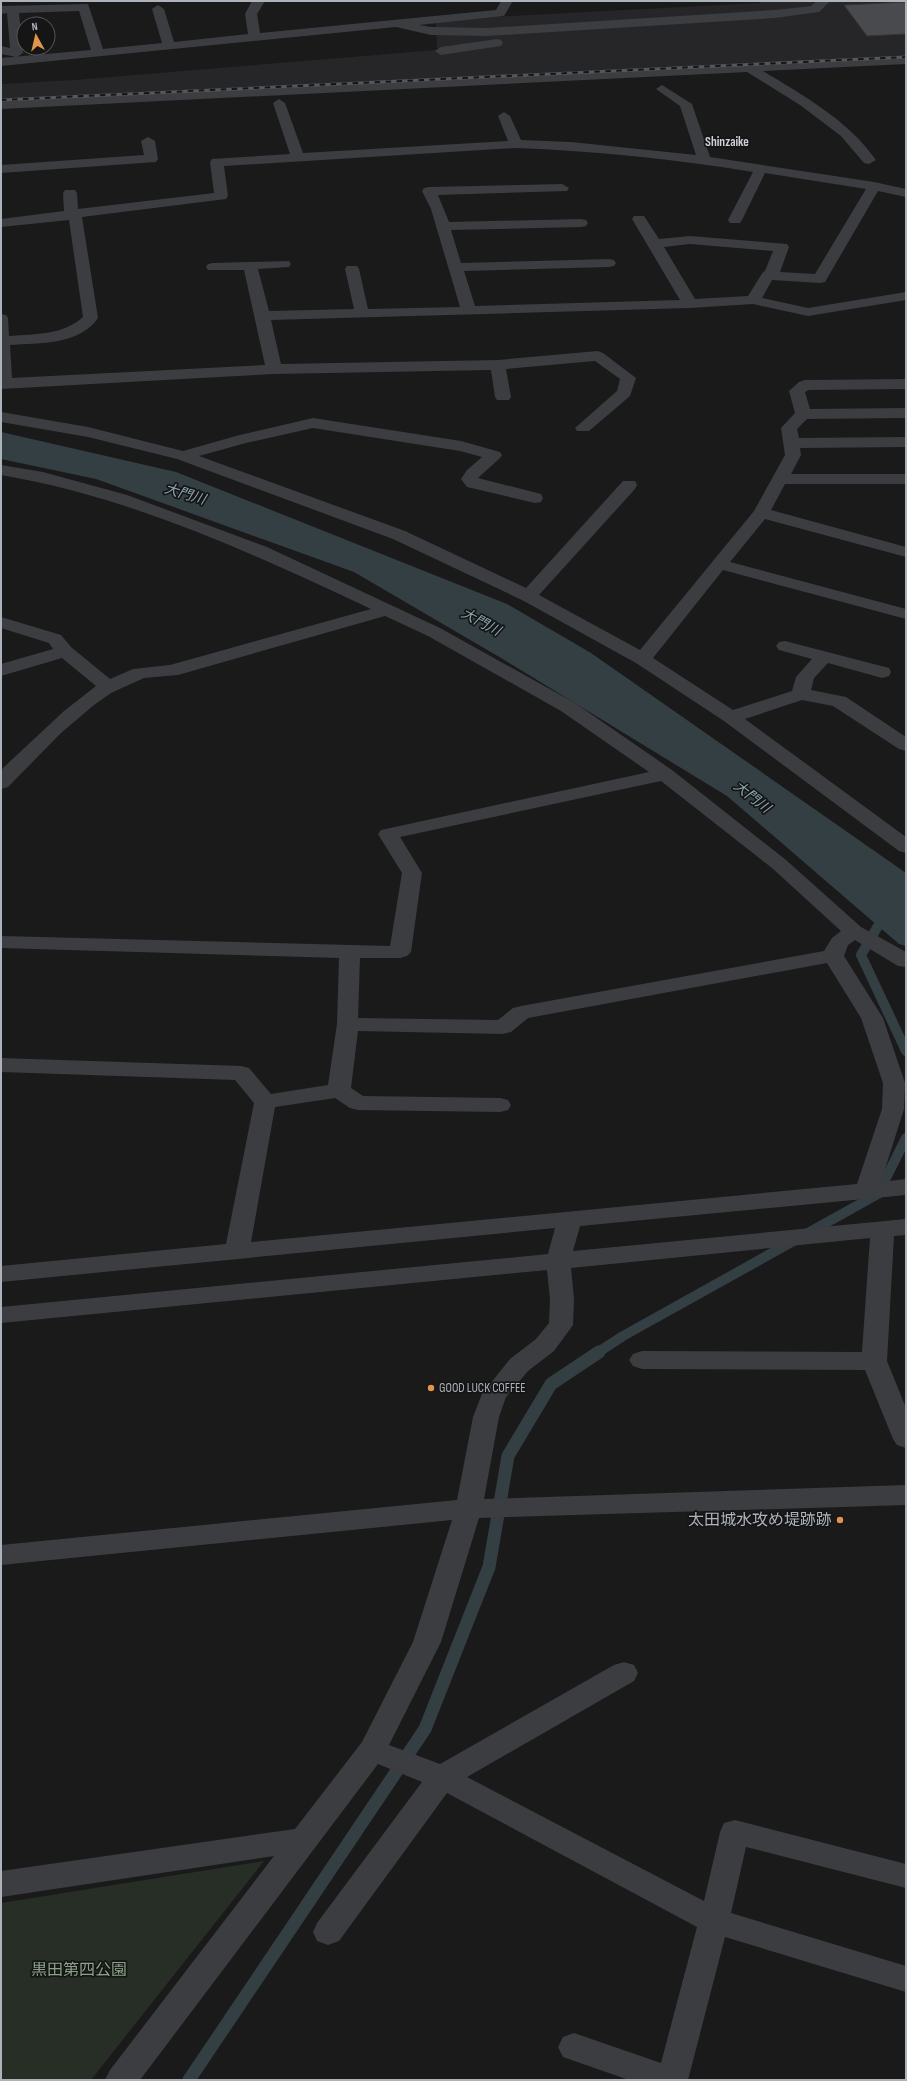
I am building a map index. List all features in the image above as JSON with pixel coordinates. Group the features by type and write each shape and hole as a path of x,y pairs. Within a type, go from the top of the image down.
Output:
{"street":[{"path":"255,38 249,14 252,7 259,1"},
{"path":"2,68 68,56 500,14 507,1"},
{"path":"398,24 432,31 509,30 775,14 815,9 824,1"},
{"path":"1,50 17,52 7,10 83,4 98,53"},
{"path":"158,9 169,46"},
{"path":"441,51 493,44 512,39 509,30"},
{"path":"205,42 216,54"},
{"path":"138,49 147,60"},
{"path":"68,56 76,66"},
{"path":"1,105 906,60"},
{"path":"750,68 805,102 846,133 869,160"},
{"path":"662,89 686,104 704,160"},
{"path":"279,103 297,156"},
{"path":"504,116 516,144"},
{"path":"1,169 151,159 148,141"},
{"path":"1,223 73,215 154,203 221,196 217,162 516,144 571,146 704,160 874,186 906,193"},
{"path":"736,220 761,169"},
{"path":"753,300 768,275 820,279 874,186"},
{"path":"469,311 438,209 429,191 562,188"},
{"path":"3,341 54,337 79,329 91,318 70,193"},
{"path":"639,219 656,244 690,304"},
{"path":"443,226 581,223"},
{"path":"656,244 690,240 782,247 771,275"},
{"path":"456,267 609,263"},
{"path":"213,267 284,264"},
{"path":"250,265 274,369"},
{"path":"352,269 362,314"},
{"path":"263,316 690,304 753,300 808,312 906,296"},
{"path":"1,318 3,341 2,383 274,369 498,364 598,356 628,378 624,393 583,428"},
{"path":"498,364 503,397"},
{"path":"803,414 797,391 805,385 906,384"},
{"path":"642,659 761,513 793,455 789,428 803,414 906,413"},
{"path":"1,417 88,432 183,456 399,535 528,596 642,659 731,717 903,841"},
{"path":"183,456 242,439 313,424 462,446 494,455 473,473 469,479 473,483 535,498"},
{"path":"791,442 906,442"},
{"path":"1,470 43,477 121,499 261,552 434,632 568,707 665,774 779,864 854,931 906,961"},
{"path":"780,479 906,479"},
{"path":"528,596 630,485"},
{"path":"761,513 906,552"},
{"path":"719,564 906,614"},
{"path":"1,783 10,772 83,703 109,687 140,673 171,671 386,610"},
{"path":"1,622 55,639 65,651 109,687"},
{"path":"785,646 882,672"},
{"path":"1,670 65,651"},
{"path":"801,694 805,677 825,656"},
{"path":"731,717 801,694 839,701 906,745"},
{"path":"1,942 350,952 400,952 412,873 388,834 665,774"},
{"path":"834,956 839,942 854,931"},
{"path":"339,1090 348,1024 347,1016 350,952"},
{"path":"348,1024 503,1027 520,1013 834,956"},
{"path":"834,956 872,1018 894,1083 893,1109 866,1192"},
{"path":"1,1065 241,1073 265,1102 242,1231 236,1251"},
{"path":"265,1102 339,1090 358,1103 500,1105"},
{"path":"1,1274 906,1187"},
{"path":"121,2080 372,1750 427,1642 469,1509 486,1417 495,1394 519,1365 545,1345 560,1325 562,1299 558,1260 570,1219"},
{"path":"1,1315 894,1228 874,1361 906,1439"},
{"path":"642,1360 874,1361"},
{"path":"1,1555 469,1509 906,1495"},
{"path":"328,1932 442,1778 624,1673"},
{"path":"372,1750 442,1778 714,1921 906,1979"},
{"path":"574,2047 671,2080 714,1921 735,1832 906,1876"},
{"path":"1,1884 303,1840"}],"shaded area":[{"path":"759,1 906,1 906,56 1,99 1,84 74,80 437,50 436,22 510,16 760,3"}],"green space":[{"name":"黒田第四公園","path":"264,1861 91,2080 1,2080 1,1903"}],"water":[{"name":"大門川","path":"1,432 176,472 507,604 591,653 906,873 906,946 899,944 727,796 501,658 354,572 96,479 1,459"}],"building":[{"path":"906,2 906,34 867,36 844,5"}],"waterway":[{"path":"885,914 861,955 906,1051"},
{"path":"597,1353 623,1336 878,1194 906,1138"},
{"path":"189,2080 425,1729 489,1567 508,1456 551,1384 599,1352"}],"railway":[{"path":"1,100 906,57"}],"place":[{"name":"GOOD LUCK COFFEE","path":"431,1388"},
{"name":"太田城水攻め堤跡跡","path":"840,1520"}],"district":[{"name":"Shinzaike","path":"727,142"}]}
